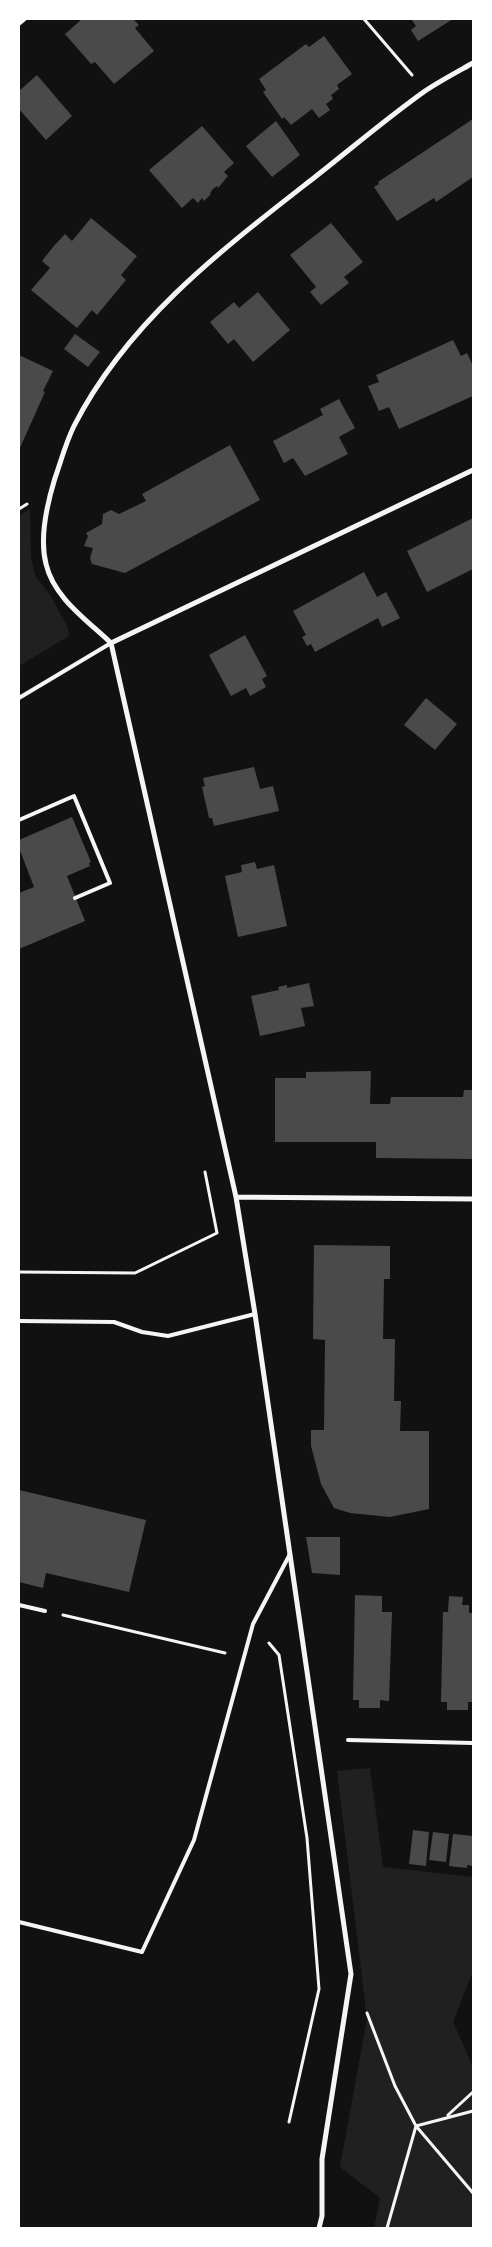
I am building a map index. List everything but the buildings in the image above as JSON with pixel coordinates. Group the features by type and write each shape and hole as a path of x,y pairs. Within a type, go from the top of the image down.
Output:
{"street":[{"path":"19,23 24,19"},
{"path":"320,2228 322,2216 322,2159 352,1974 255,1314 236,1197 111,642 63,597 52,581 46,565 43,545 44,524 52,488 73,428 89,399 134,337 177,291 225,247 426,91 473,63"},
{"path":"111,642 473,470"},
{"path":"236,1197 473,1199"}],"lane":[{"path":"19,698 111,642"},
{"path":"19,820 74,796 110,883 75,898"},
{"path":"19,1321 114,1322 142,1332 168,1336 255,1314"},
{"path":"19,1922 142,1952 194,1840 253,1624 290,1554"},
{"path":"19,1605 46,1611"},
{"path":"348,1740 473,1742"}],"path":[{"path":"364,19 426,91"},
{"path":"19,1272 135,1273 217,1233 205,1172"},
{"path":"46,1611 244,1657"},
{"path":"253,1624 279,1655 307,1838 319,1989 289,2122"},
{"path":"365,2008 395,2086 416,2126 473,2193"},
{"path":"447,2117 473,2092"},
{"path":"416,2126 473,2111"},
{"path":"387,2228 416,2126"}],"shaded area":[{"path":"30,509 31,557 35,575 50,595 67,626 69,636 19,666 19,516"},
{"path":"370,1768 383,1867 473,1877 473,1971 453,2022 473,2067 473,2228 374,2228 380,2198 340,2167 367,2019 337,1771"}]}
